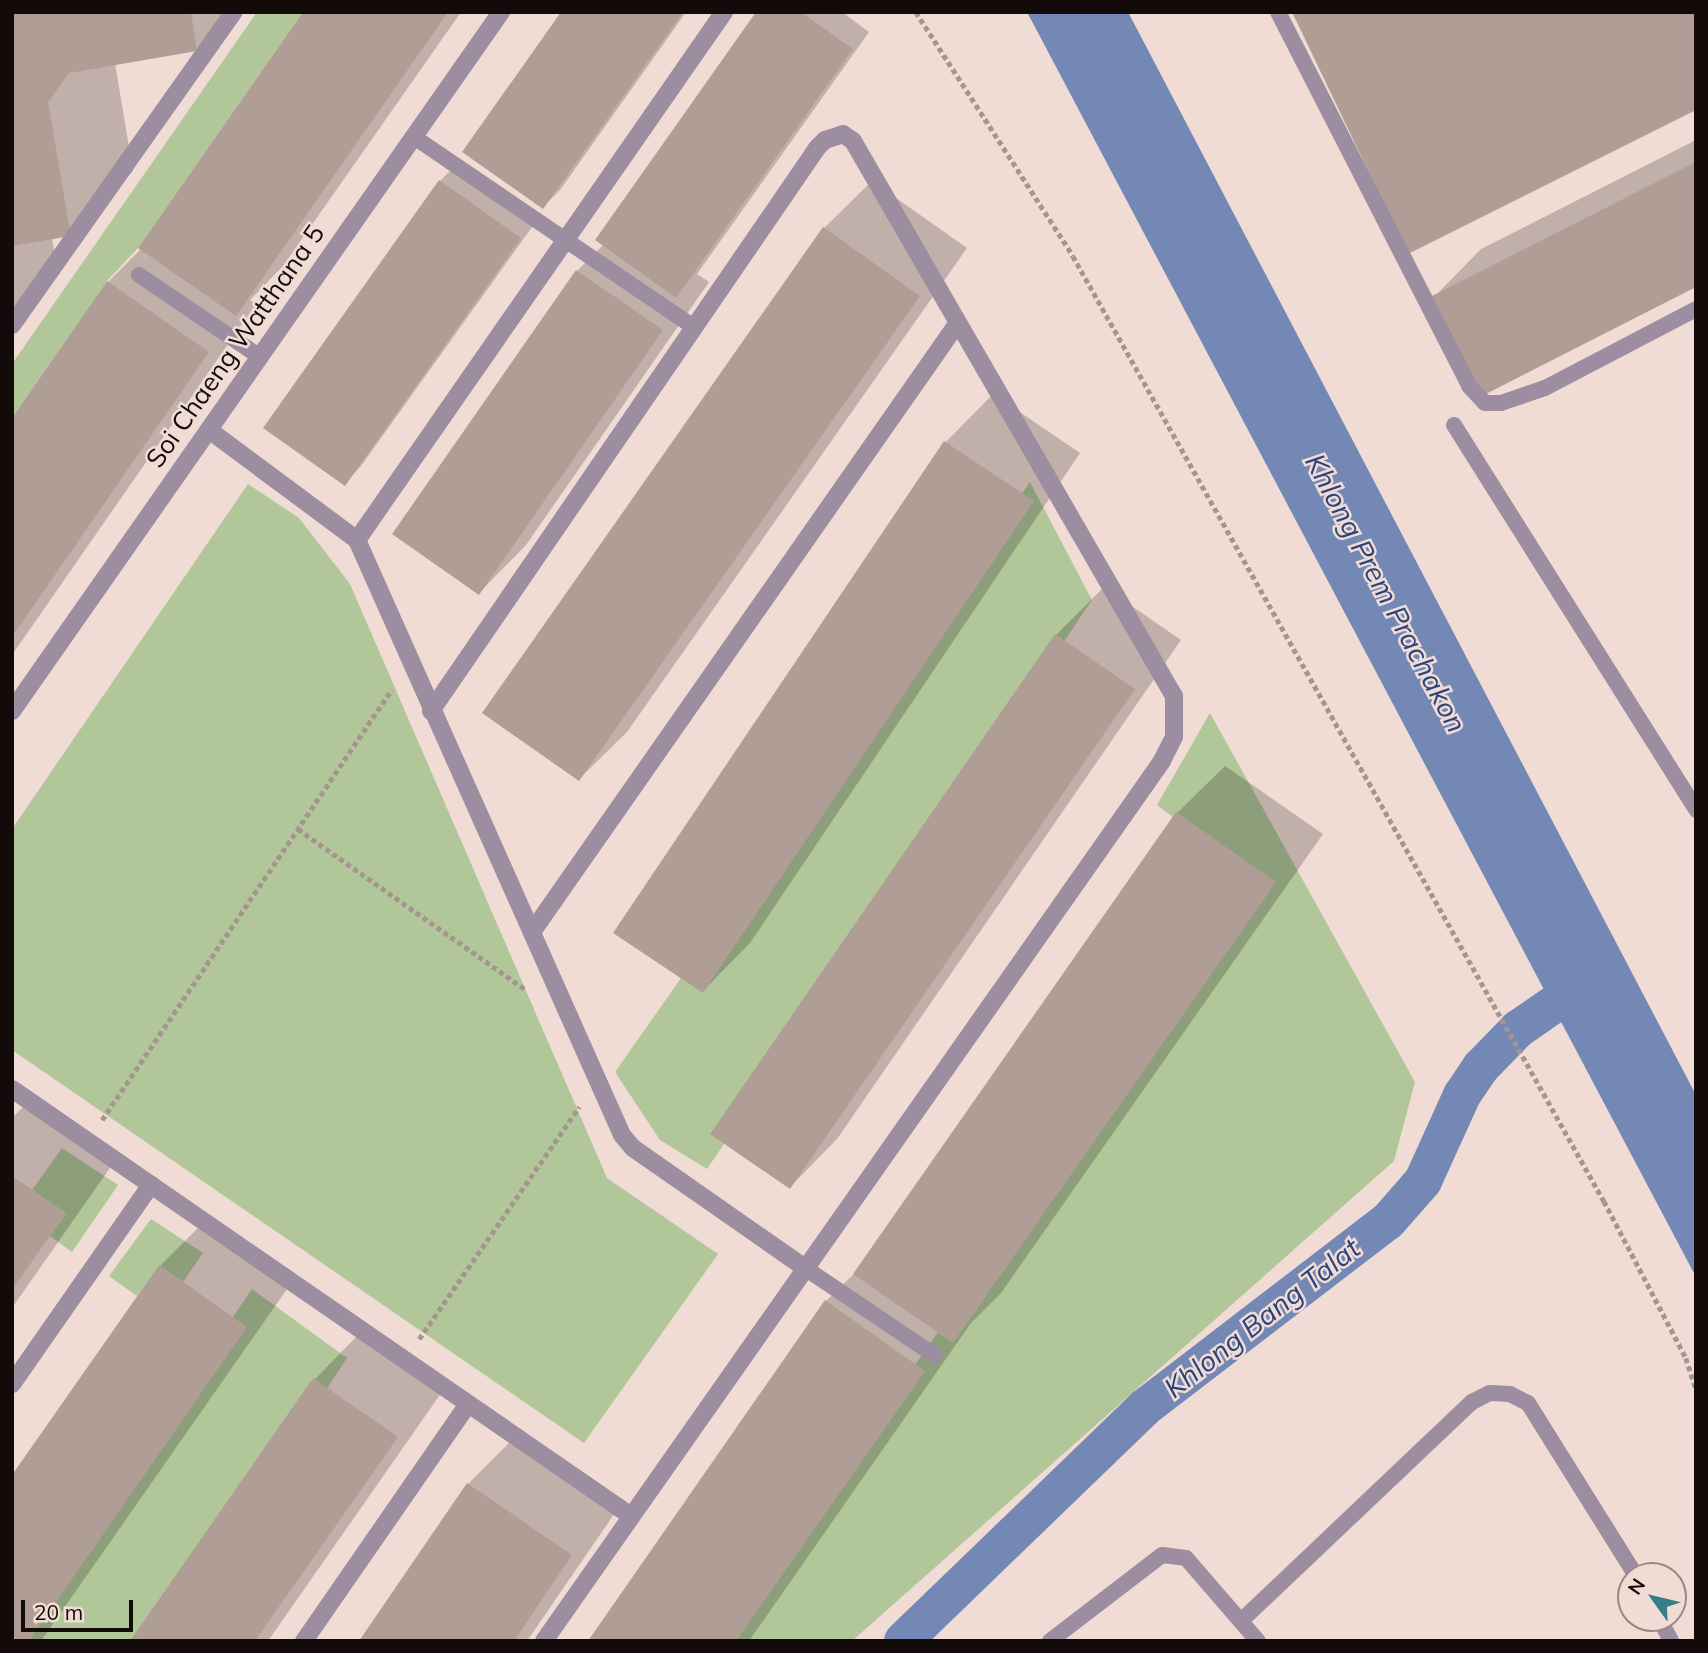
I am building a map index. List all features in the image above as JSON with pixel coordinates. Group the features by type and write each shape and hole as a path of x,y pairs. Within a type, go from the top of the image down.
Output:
{"street":[{"path":"12,325 234,12"},
{"name":"Soi Chaeng Watthana 5","path":"12,711 501,12"},
{"path":"357,540 724,12"},
{"path":"431,711 817,148 825,139 843,134 853,141 1174,696 1174,737 1162,761 544,1641"},
{"path":"531,932 957,324"},
{"path":"209,430 357,540 615,1123 633,1148 806,1268"},
{"path":"12,1089 631,1516"},
{"path":"12,1384 151,1185"},
{"path":"304,1641 468,1404"}],"lane":[{"path":"1278,12 1469,386 1485,403 1502,403 1545,388 1696,309"},
{"path":"414,137 694,327"},
{"path":"139,275 260,357"},
{"path":"1454,425 1696,810"},
{"path":"806,1268 933,1355"},
{"path":"1241,1621 1472,1402 1490,1393 1510,1394 1528,1403 1627,1562"},
{"path":"1050,1641 1162,1555 1186,1558 1258,1641"}],"path":[{"path":"916,12 1073,256 1502,1017 1526,1067 1604,1201 1686,1358 1696,1388"},
{"path":"88,1141 410,662"},
{"path":"298,829 568,1019"},
{"path":"404,1359 596,1082"}],"green space":[{"path":"257,12 303,12 138,248 107,281 12,418 12,364"},
{"path":"1030,482 1092,600 707,1169 660,1140 615,1072"},
{"path":"248,484 299,518 350,584 607,1178 718,1254 584,1443 12,1050 12,829"},
{"path":"1210,713 1415,1082 1394,1161 852,1641 719,1641 1258,881 1157,805"},
{"path":"62,1148 118,1185 72,1252 50,1236 66,1213 32,1190"},
{"path":"151,1219 203,1253 183,1282 159,1265 137,1296 109,1276"},
{"path":"252,1289 347,1358 160,1641 12,1641"}],"water":[{"name":"Khlong Prem Prachakon","path":"1027,12 1128,12 1696,1095 1696,1277"}],"building":[{"path":"12,12 191,12 197,51 69,73 48,102 71,236 12,246"},
{"path":"303,12 448,12 236,316 138,248"},
{"path":"561,12 683,12 543,209 462,152"},
{"path":"756,12 801,12 853,49 676,298 595,240"},
{"path":"1292,12 1696,12 1696,110 1408,254"},
{"path":"1696,162 1696,287 1482,396 1432,296"},
{"path":"439,180 521,238 345,486 263,428"},
{"path":"823,227 920,296 579,781 482,713"},
{"path":"576,270 663,330 479,595 392,534"},
{"path":"107,281 209,352 12,637 12,418"},
{"path":"944,441 1034,501 703,993 613,933"},
{"path":"1055,634 1135,689 790,1189 710,1134"},
{"path":"1176,812 1276,882 953,1343 853,1274"},
{"path":"12,1176 66,1213 12,1290"},
{"path":"159,1265 247,1327 29,1641 12,1641 12,1475"},
{"path":"825,1300 925,1371 736,1641 588,1641"},
{"path":"313,1378 398,1437 255,1641 130,1641"},
{"path":"467,1483 572,1555 514,1641 359,1641"}],"waterway":[{"name":"Khlong Bang Talat","path":"903,1641 1144,1408 1388,1221 1423,1181 1462,1095 1481,1067 1518,1029 1592,978"}]}
